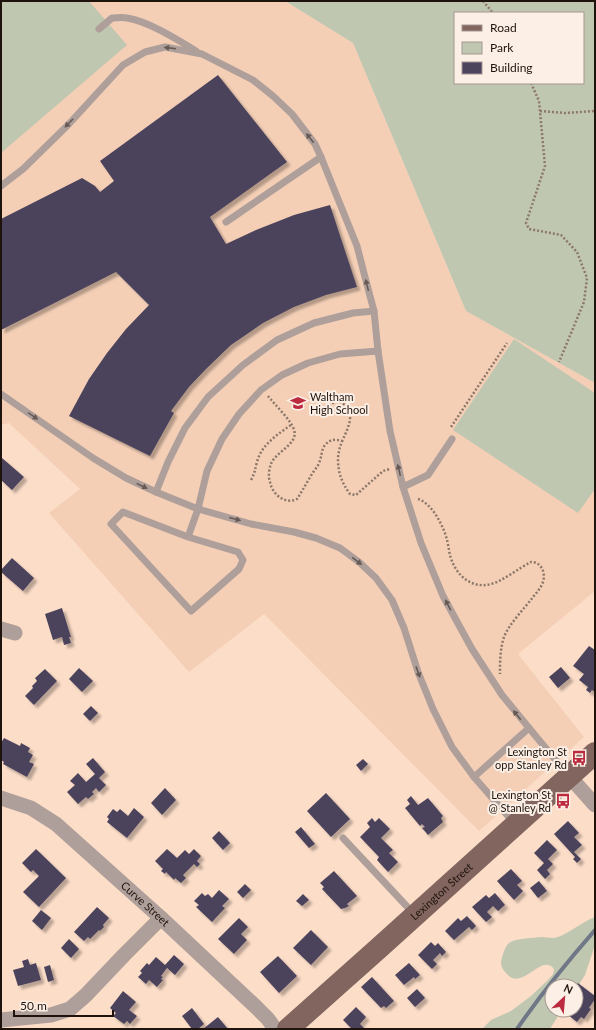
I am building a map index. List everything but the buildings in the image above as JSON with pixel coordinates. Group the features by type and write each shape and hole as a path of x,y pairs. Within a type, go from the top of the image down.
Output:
{"main road":[{"name":"Lexington Street","path":"288,1029 595,753"}],"street":[{"path":"570,776 595,805"},
{"name":"Curve Street","path":"1,798 31,808 56,824 161,918 256,1007 268,1019 275,1029"},
{"path":"1,1020 51,1015 70,1009 86,995 161,918"}],"lane":[{"path":"99,29 112,18 127,18 141,22 253,80 292,114 315,144 357,246 374,311 378,351 390,431 403,487 421,543 443,596 472,649 502,695 570,776"},
{"path":"1,186 22,169 68,125 123,65 145,52 165,47 202,54"},
{"path":"226,222 322,158"},
{"path":"156,492 168,462 185,428 208,397 243,365 277,340 314,323 353,313 374,311"},
{"path":"188,537 198,509 207,472 222,438 239,414 261,390 282,375 308,363 340,354 378,351"},
{"path":"1,394 93,458 126,478 198,509 252,524 316,538 340,548 359,562 376,578 392,600 404,628 418,672 433,709 452,747 474,777 516,825"},
{"path":"403,487 428,475 452,439"},
{"path":"123,512 188,537 238,552 243,560 239,569 191,611 111,524 123,512"},
{"path":"474,777 529,728"},
{"path":"343,838 415,916"}],"path":[{"path":"483,1 493,12"},
{"path":"531,84 539,101 545,166 526,223 530,229 561,235 576,252 587,278 584,302 559,362"},
{"path":"540,111 565,113 595,111"},
{"path":"451,427 506,343"},
{"path":"268,396 294,430 294,437 291,443 274,458 271,464 269,482 277,495 288,501 293,501 297,498 320,462 325,444 334,439 342,441"},
{"path":"332,403 339,401 349,410 349,424 339,448 338,459 341,479 350,494 356,495 383,471 390,468"},
{"path":"251,480 255,474 260,453 265,446 274,437 291,425"},
{"path":"418,499 422,500 429,507 444,528 452,561 457,571 470,583 485,585 498,582 531,562 540,564 542,568 544,577 541,587 504,636 500,658 500,674"}],"shaded area":[{"name":"Waltham High School","path":"1,1 285,1 353,43 466,311 595,383 595,591 518,654 584,737 479,831 264,614 189,672 49,513 80,489 9,423 1,425"}],"green space":[{"path":"1,1 89,1 127,45 1,153"},
{"path":"285,1 595,1 595,383 466,311 353,43"},
{"path":"514,339 595,393 595,489 578,513 453,430"},
{"path":"595,917 595,945 583,978 550,978 553,974 554,969 549,965 543,965 525,976 518,978 512,978 504,971 501,960 506,947 512,941 525,938 558,937"},
{"path":"544,984 544,1018 557,1018 550,1029 482,1029 491,1020 511,1011"}],"waterway":[{"path":"517,1029 554,978 595,930"}],"place":[{"name":"Waltham High School","path":"298,403"},
{"name":"Lexington St opp Stanley Rd","path":"579,758"},
{"name":"Lexington St @ Stanley Rd","path":"563,801"}]}
